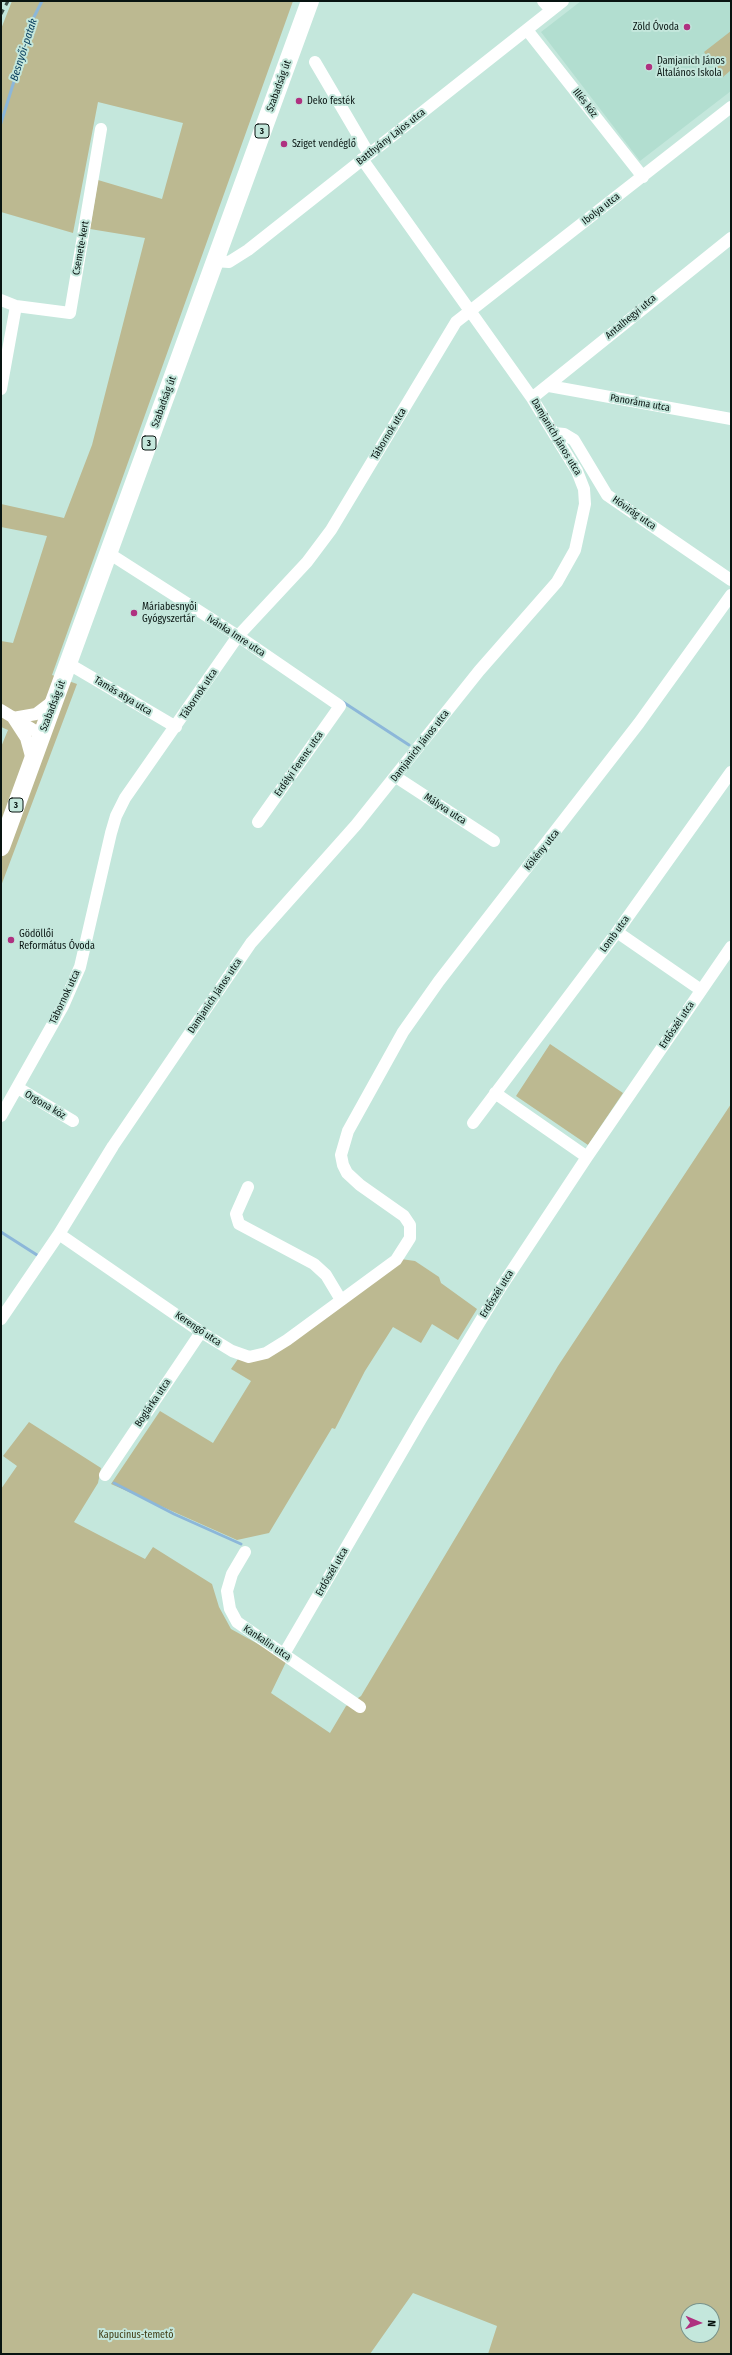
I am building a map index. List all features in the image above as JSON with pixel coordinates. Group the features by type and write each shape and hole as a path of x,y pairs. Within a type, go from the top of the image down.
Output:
{"main road":[{"name":"Szabadság út","path":"1,847 110,554 214,261 310,1"}],"street":[{"path":"543,1 551,10"},
{"name":"Batthyány Lajos utca","path":"214,261 230,262 239,256 563,1"},
{"name":"Illés köz","path":"527,30 642,177"},
{"name":"Damjanich János utca","path":"1,1319 59,1234 113,1146 251,943 356,826 479,671 557,582 570,563 581,526 585,495 577,471 532,398 365,156 315,62"},
{"name":"Ibolya utca","path":"470,310 731,107"},
{"name":"Csemete-kert","path":"1,300 16,306 70,313 101,129"},
{"name":"Antalhegyi utca","path":"532,398 549,386 666,288 731,238"},
{"path":"1,389 16,306"},
{"name":"Tábornok utca","path":"1,1116 63,1006 80,967 116,816 125,798 176,727 238,636 319,547 456,322 470,310"},
{"name":"Panoráma utca","path":"549,386 731,419"},
{"name":"Hóvirág utca","path":"554,433 564,434 574,440 607,495 731,580"},
{"name":"Ivánka Imre utca","path":"110,554 238,636 340,706"},
{"name":"Kökény utca","path":"360,1109 403,1032 439,981 639,724 731,595"},
{"name":"Tamás atya utca","path":"69,664 176,727"},
{"path":"13,718 36,714 56,699"},
{"name":"Erdélyi Ferenc utca","path":"258,822 340,706"},
{"path":"1,710 42,735"},
{"path":"13,718 26,738 32,762"},
{"name":"Lomb utca","path":"473,1123 617,932 731,772"},
{"name":"Mályva utca","path":"396,777 494,841"},
{"path":"617,932 701,990"},
{"name":"Erdőszél utca","path":"284,1654 474,1331 587,1157 731,947"},
{"name":"Orgona köz","path":"18,1088 73,1121"},
{"path":"495,1093 587,1157"},
{"name":"Kerengő utca","path":"59,1234 201,1332 240,1355 256,1356 287,1340 396,1260 406,1248 411,1234 410,1225 404,1216 354,1180 342,1165 341,1155 345,1140 360,1109"},
{"path":"248,1187 236,1214 239,1224 314,1264 326,1275 341,1300"},
{"name":"Boglárka utca","path":"105,1475 201,1332"},
{"name":"Kankalin utca","path":"245,1552 229,1580 227,1591 230,1610 241,1626 360,1707"}],"shaded area":[{"name":"Damjanich János Általános Iskola","path":"581,1 731,1 731,91 640,161 541,32"}],"green space":[{"path":"12,1 293,1 52,675 77,684 1,886 1,747 8,730 1,727 1,641 13,643 47,536 1,527 1,504 64,518 92,445 145,238 90,229 98,180 162,199 183,123 98,102 73,233 1,212 1,29"},
{"path":"731,31 731,70 723,77 704,52"},
{"path":"550,1044 623,1093 588,1145 516,1096"},
{"name":"Kapucinus-temető","path":"731,1104 731,2354 488,2354 497,2326 413,2293 370,2354 1,2354 1,1489 17,1466 3,1456 29,1422 101,1468 98,1483 74,1522 145,1559 153,1547 212,1584 219,1607 231,1629 287,1660 271,1693 330,1733 346,1706 361,1696 558,1366"},
{"path":"401,1259 415,1261 439,1277 441,1283 477,1309 458,1340 432,1324 421,1343 393,1327 365,1371 335,1429 332,1428 269,1533 237,1540 111,1484 160,1411 213,1443 251,1381 231,1369 238,1359 268,1357"}],"waterway":[{"name":"Besnyői-patak","path":"1,123 34,17 42,1"},
{"path":"343,702 409,745"},
{"path":"1,1232 37,1255"},
{"path":"114,1483 174,1514 241,1544"}],"railway":[{"path":"1,14 8,1"}],"place":[{"name":"Zöld Óvoda","path":"687,27"},
{"name":"Damjanich János Általános Iskola","path":"649,67"},
{"name":"Deko festék","path":"299,101"},
{"name":"Sziget vendéglő","path":"284,144"},
{"name":"Máriabesnyői Gyógyszertár","path":"134,613"},
{"name":"Gödöllői Református Óvoda","path":"11,940"}]}
